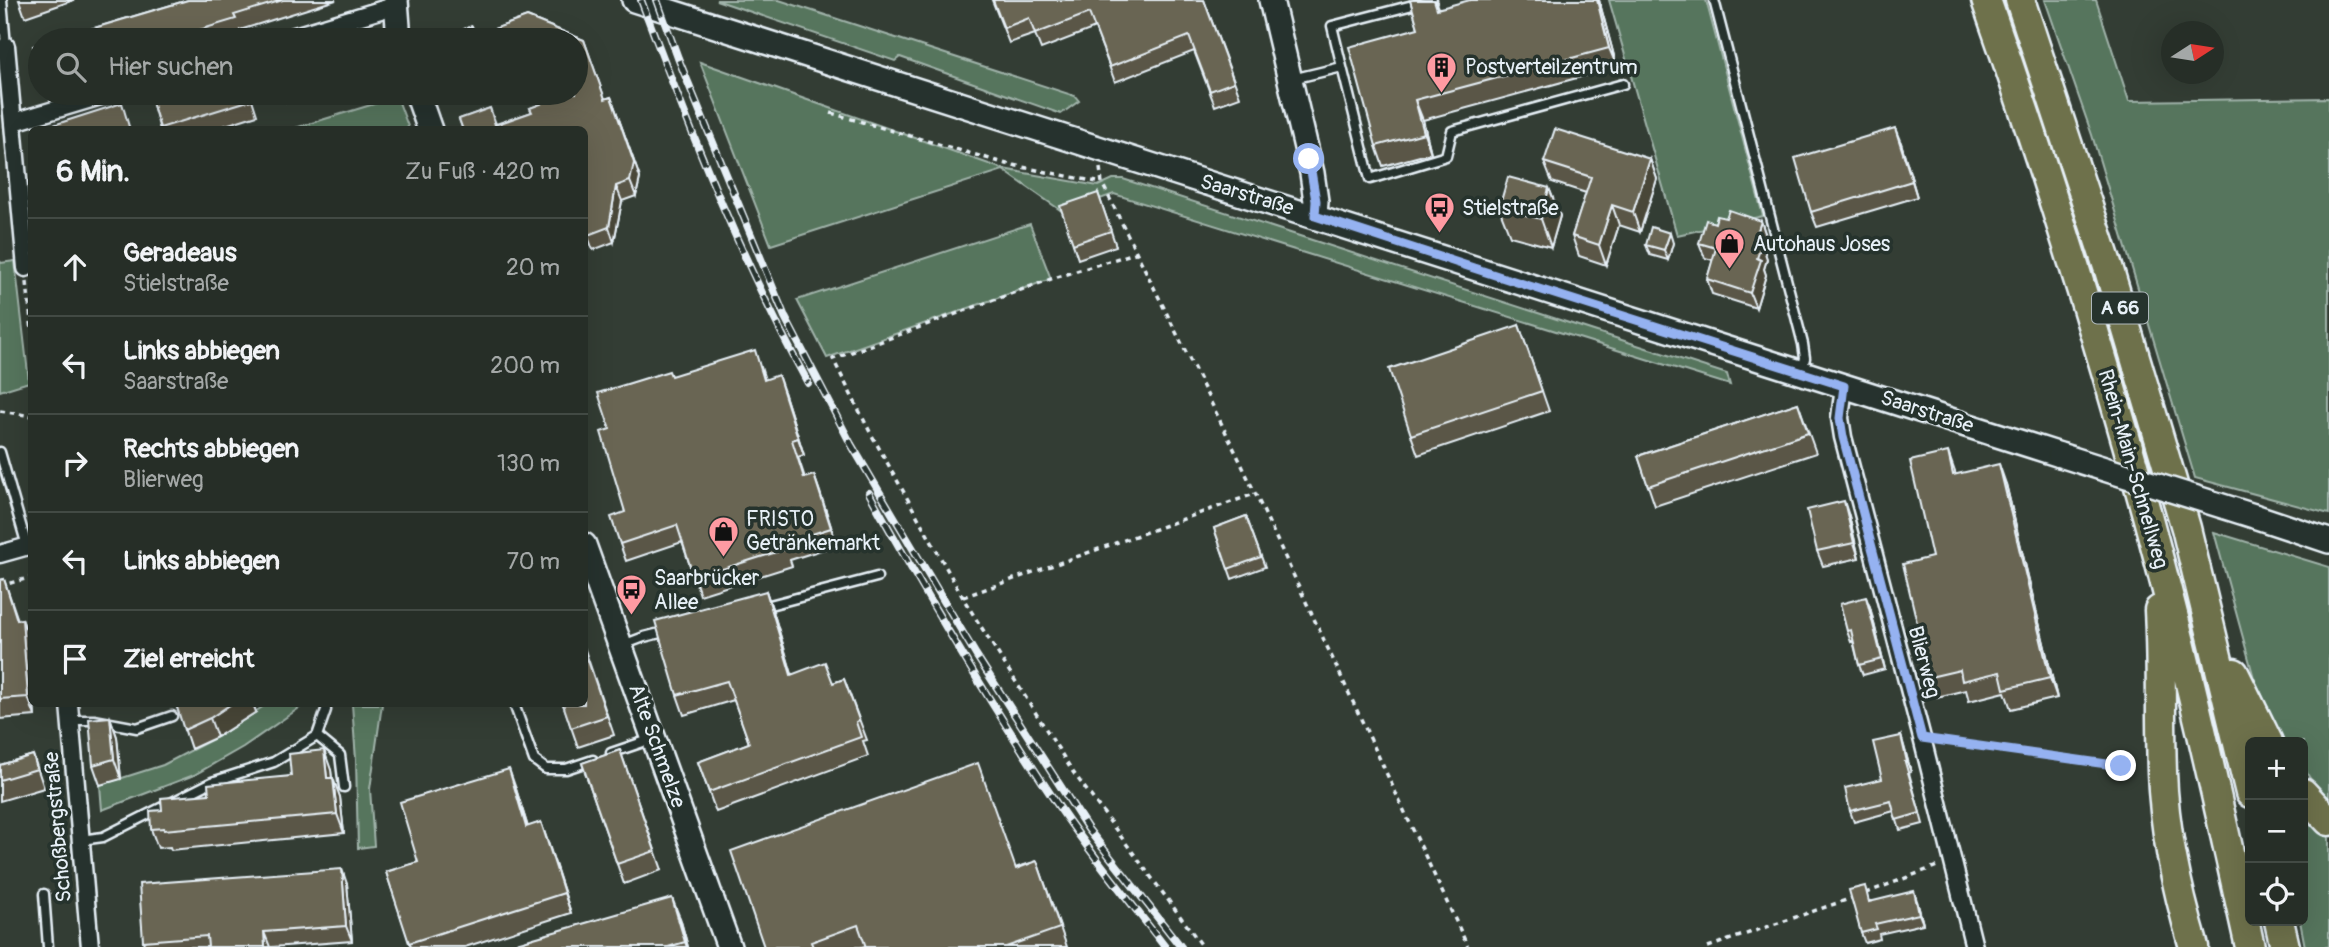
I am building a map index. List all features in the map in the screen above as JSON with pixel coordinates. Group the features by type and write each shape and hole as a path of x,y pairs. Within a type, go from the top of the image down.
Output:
{"highway":[{"name":"Rhein-Main-Schnellweg","path":"1986,0 2078,278 2148,517 2218,799 2250,947"},
{"name":"Rhein-Main-Schnellweg","path":"2020,0 2105,257 2186,528 2245,772"},
{"path":"2148,517 2160,623 2162,774 2166,830 2179,897 2194,947"},
{"path":"2202,588 2234,672 2266,737"},
{"path":"2308,798 2329,821"},
{"path":"2280,926 2285,947"}],"main road":[{"name":"Saarstraße","path":"634,0 2329,541"},
{"path":"1271,0 1315,186 1315,216"},
{"path":"397,2 398,28"},
{"path":"421,105 428,126"},
{"name":"Alte Schmelze","path":"588,556 729,947"}],"street":[{"path":"318,28 397,2"},
{"path":"6,46 26,268"},
{"path":"14,122 71,105"},
{"name":"Blierweg","path":"1844,386 1840,418 1843,437 1974,947"},
{"path":"0,554 28,545"},
{"name":"Schoßbergstraße","path":"69,707 90,947"}],"lane":[{"path":"2,0 6,46"},
{"path":"1432,0 1332,26 1370,179 1446,156 1451,131 1623,84"},
{"path":"1714,0 1803,344 1805,358 1802,373"},
{"path":"1290,79 1342,67"},
{"path":"0,452 28,542"},
{"path":"748,610 877,577"},
{"path":"621,646 683,627"},
{"path":"515,707 534,760 546,769 566,769 654,738"},
{"path":"81,839 103,837 212,782 274,762 317,736 326,710"},
{"path":"70,720 94,720 137,728 172,716"},
{"path":"317,736 340,755 344,787"},
{"path":"44,894 48,947"}],"path":[{"path":"831,113 1007,164 1102,183"},
{"path":"1103,149 1100,164 1102,183 1255,494 1468,947"},
{"path":"1138,252 1051,279 833,359 870,432 963,597 1073,772 1203,947"},
{"path":"26,268 28,289"},
{"path":"0,411 28,415"},
{"path":"963,597 1255,494"},
{"path":"0,586 28,578"},
{"path":"1922,738 2121,766"},
{"path":"1708,947 1843,902 1953,860"}],"green space":[{"path":"716,0 779,0 1075,96 1079,101 1061,114 900,57 895,61"},
{"path":"1609,0 1706,0 1763,216 1677,235"},
{"path":"2045,0 2096,0 2129,101 2329,98 2329,514 2195,478 2092,135"},
{"path":"700,62 1003,169 1098,186 1113,179 1123,179 1727,374 1730,385 1114,194 1063,212 1003,170 771,245"},
{"path":"371,105 400,105 408,126 302,126"},
{"path":"1030,224 1051,279 827,358 797,300"},
{"path":"0,261 15,261 28,382 0,391"},
{"path":"2214,532 2329,567 2329,798 2308,775 2308,737 2282,737 2254,678"},
{"path":"262,707 301,707 243,747 194,775 102,810 100,785 163,765 217,737"},
{"path":"352,707 382,707 370,789 374,846 358,848"},
{"path":"2308,814 2329,835 2329,947 2305,947 2301,926 2308,926"}],"building":[{"path":"188,0 283,0 234,15 236,19 206,28 94,28"},
{"path":"993,0 1204,0 1234,82 1210,91 1189,36 1110,67 1089,13 1035,34 1029,18 1004,28"},
{"name":"Postverteilzentrum","path":"1410,0 1434,0 1437,9 1470,0 1597,0 1609,48 1415,100 1424,133 1376,146 1349,47 1418,28"},
{"path":"527,17 554,28 497,28"},
{"path":"588,51 605,99 611,97 634,163 630,181 616,186 609,227 588,235 588,126 462,126 459,119 490,108 495,125 532,112 530,108 538,105 588,105"},
{"path":"123,105 129,126 50,126"},
{"path":"153,105 235,105 166,126 159,126"},
{"path":"1895,128 1912,181 1811,212 1795,158"},
{"path":"1555,129 1650,159 1633,212 1612,205 1599,245 1572,236 1591,177 1544,162"},
{"path":"1508,177 1549,188 1541,219 1499,208"},
{"path":"1098,193 1111,231 1073,244 1060,206"},
{"path":"1729,210 1761,221 1754,242 1762,244 1757,258 1761,260 1750,293 1707,279 1716,248 1699,243 1706,220 1715,223 1717,216 1726,218"},
{"path":"1651,227 1670,233 1664,250 1646,245"},
{"path":"1519,325 1542,391 1411,435 1389,369"},
{"path":"755,350 764,380 778,375 798,438 792,440 804,478 814,475 831,528 784,543 786,549 694,578 677,525 620,544 611,517 625,512 601,432 610,429 598,393 669,371 671,376"},
{"path":"1798,403 1808,433 1648,486 1638,456"},
{"path":"1948,452 1953,475 1999,464 2050,678 2004,689 2000,672 1962,681 1960,670 1930,677 1903,564 1932,557 1910,461"},
{"path":"1844,501 1854,543 1817,551 1807,510"},
{"path":"1246,516 1261,557 1228,569 1214,528"},
{"path":"4,579 17,620 22,619 28,697 0,699 0,580"},
{"path":"766,591 791,675 825,662 833,683 844,679 859,720 856,722 861,737 709,792 698,762 749,743 727,681 677,695 655,621"},
{"path":"1866,597 1882,659 1859,665 1851,630 1847,631 1840,604"},
{"path":"588,661 607,716 571,728 564,707 588,707"},
{"path":"177,707 226,707 210,718 184,730"},
{"path":"110,717 114,759 93,765 89,719"},
{"path":"1901,736 1905,762 1920,813 1896,820 1891,801 1850,811 1845,788 1882,779 1873,742"},
{"path":"324,750 327,778 333,778 337,814 151,829 150,811 162,810 161,798 209,794 208,784 291,776 289,754"},
{"path":"620,750 655,851 617,864 582,763"},
{"path":"33,755 37,769 0,780 0,765"},
{"path":"978,763 1016,869 1037,861 1060,928 1006,947 866,947 858,925 811,942 813,947 764,947 731,851"},
{"path":"509,769 526,827 541,822 564,893 409,943 386,872 418,862 400,802"},
{"path":"342,869 346,926 264,932 265,947 208,947 207,936 143,941 139,884"},
{"path":"1865,886 1869,902 1914,891 1919,914 1875,924 1877,929 1861,933 1849,890"},
{"path":"672,898 685,942 668,947 514,947 513,944"}],"railway":[{"path":"641,0 739,242 808,383"},
{"path":"657,0 678,58 785,317 851,444 976,655 1088,829 1181,947"},
{"path":"869,493 955,643 1047,789 1165,947"}],"place":[{"name":"Postverteilzentrum","path":"1442,94"},
{"name":"Stielstraße","path":"1439,235"},
{"name":"Autohaus Joses","path":"1730,271"},
{"name":"FRISTO Getränkemarkt","path":"723,558"},
{"name":"Saarbrücker Allee","path":"631,617"}],"route":[{"path":"1309,159 1315,186 1315,216 1844,386 1840,418 1843,437 1922,738 2121,766"}]}
